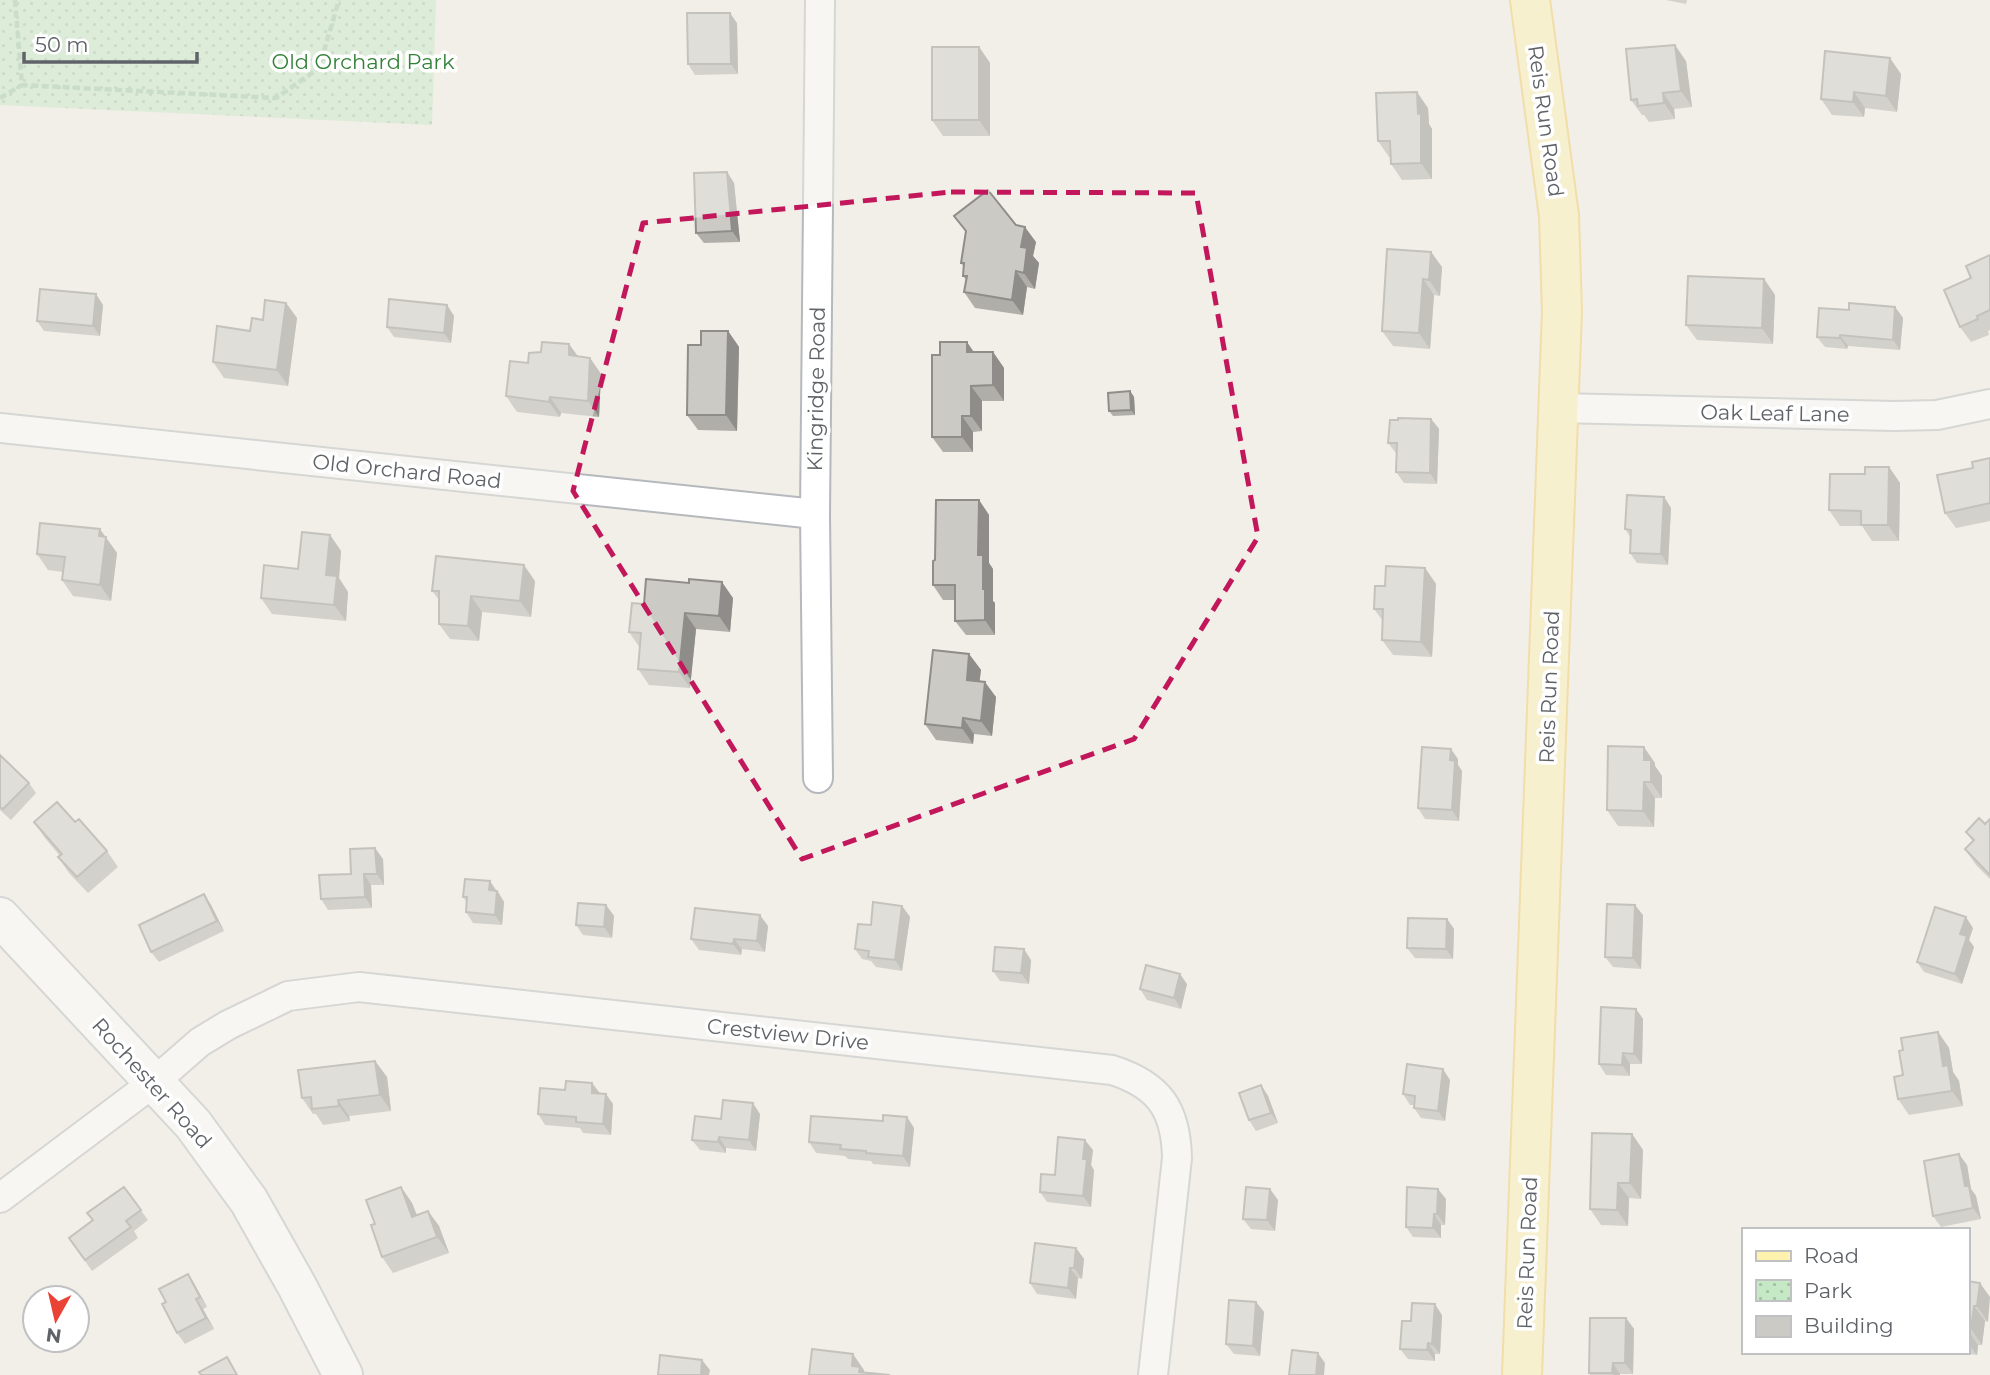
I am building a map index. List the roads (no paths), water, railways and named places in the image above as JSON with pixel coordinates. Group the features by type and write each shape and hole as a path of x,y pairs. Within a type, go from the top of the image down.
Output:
{"main road":[{"name":"Reis Run Road","path":"1522,1375 1562,267 1559,216 1530,0"}],"street":[{"name":"Kingridge Road","path":"818,778 814,514 820,0"},
{"name":"Oak Leaf Lane","path":"1559,408 1894,416 1937,415 1990,404"},
{"name":"Old Orchard Road","path":"0,428 814,514"},
{"name":"Rochester Road","path":"0,917 194,1124 249,1201 298,1286 343,1375"},
{"name":"Crestview Drive","path":"0,1198 153,1083 200,1042 288,996 359,987 1112,1070 1136,1078 1155,1094 1168,1108 1177,1132 1177,1158 1153,1375"}],"park label":[{"name":"Old Orchard Park","path":"363,61"}]}
